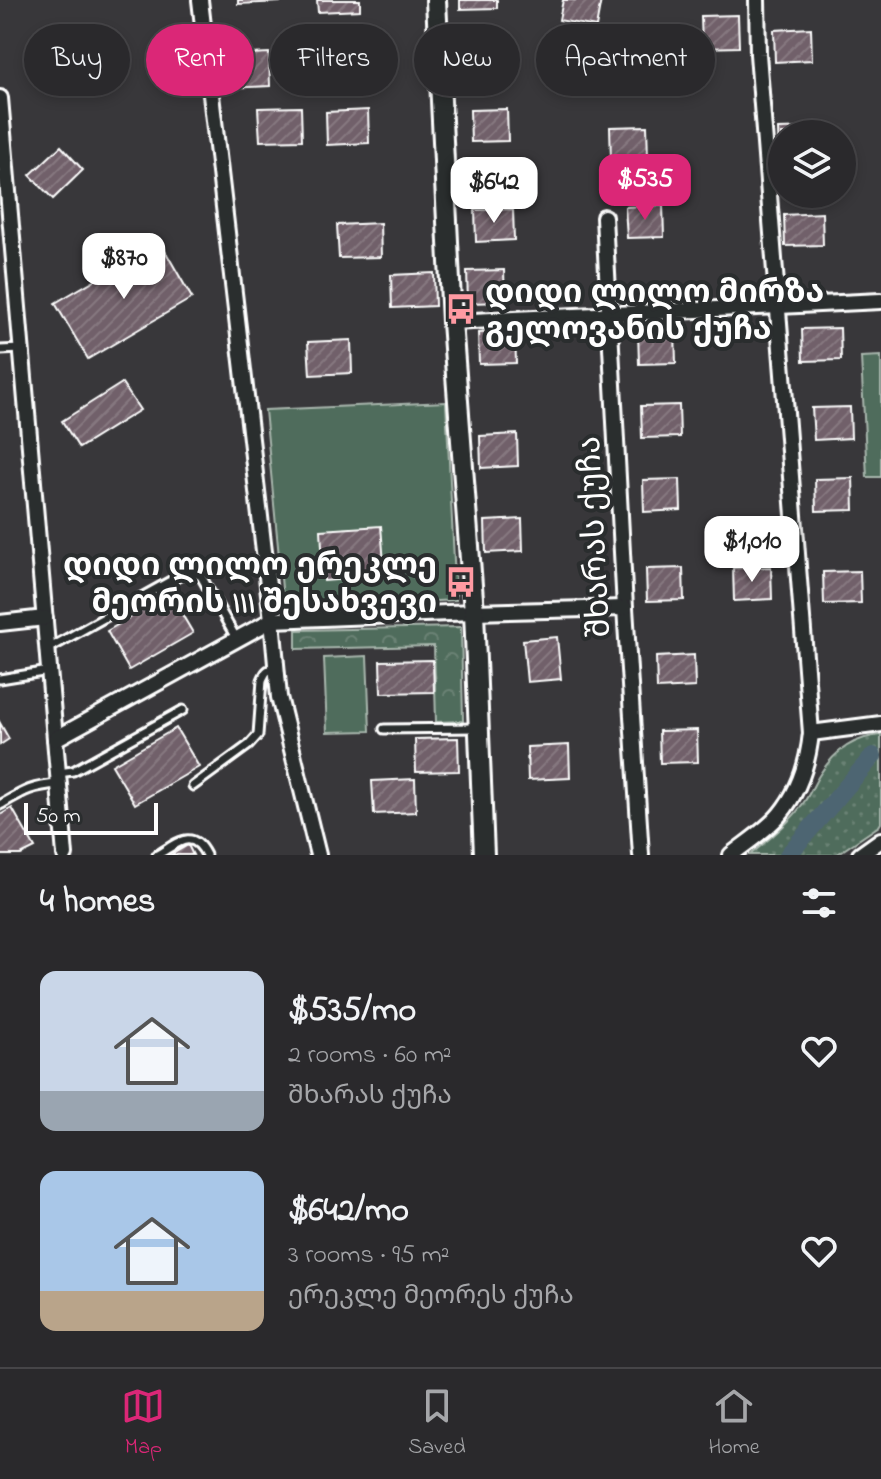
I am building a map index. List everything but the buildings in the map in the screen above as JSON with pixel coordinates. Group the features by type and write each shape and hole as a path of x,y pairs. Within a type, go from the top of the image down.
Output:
{"street":[{"path":"200,0 279,697 318,855"},
{"path":"436,0 452,322 474,612 484,855"},
{"path":"731,855 779,815 801,782 809,757 811,733 758,54 757,0"},
{"path":"0,98 7,257 22,349 65,855"},
{"name":"შხარას ქუჩა","path":"604,217 641,855"},
{"path":"452,322 881,301"},
{"path":"55,739 272,620 625,608"},
{"path":"0,623 45,618"},
{"path":"811,733 881,724"},
{"path":"860,855 881,840"}],"lane":[{"path":"0,350 22,349"},
{"path":"48,649 191,572 201,576 237,639"},
{"path":"193,786 258,735 262,680 265,673 277,668"},
{"path":"0,679 49,671"},
{"path":"0,805 24,791 73,771 183,710"},
{"path":"384,729 478,728"},
{"path":"157,855 184,840 192,839 201,844 206,855"}],"green space":[{"path":"881,356 881,477 867,477 861,357"},
{"path":"446,402 456,600 284,609 265,410"},
{"path":"461,627 463,721 436,722 434,646 296,649 296,630"},
{"path":"367,656 370,731 327,732 324,658"},
{"path":"881,735 879,826 836,855 750,855 792,817 838,753 854,742"}],"waterway":[{"path":"788,855 873,756"}],"place":[{"name":"დიდი ლილო მირზა გელოვანის ქუჩა","path":"461,309"},
{"name":"დიდი ლილო ერეკლე მეორის III შესახვევი","path":"461,582"}]}
